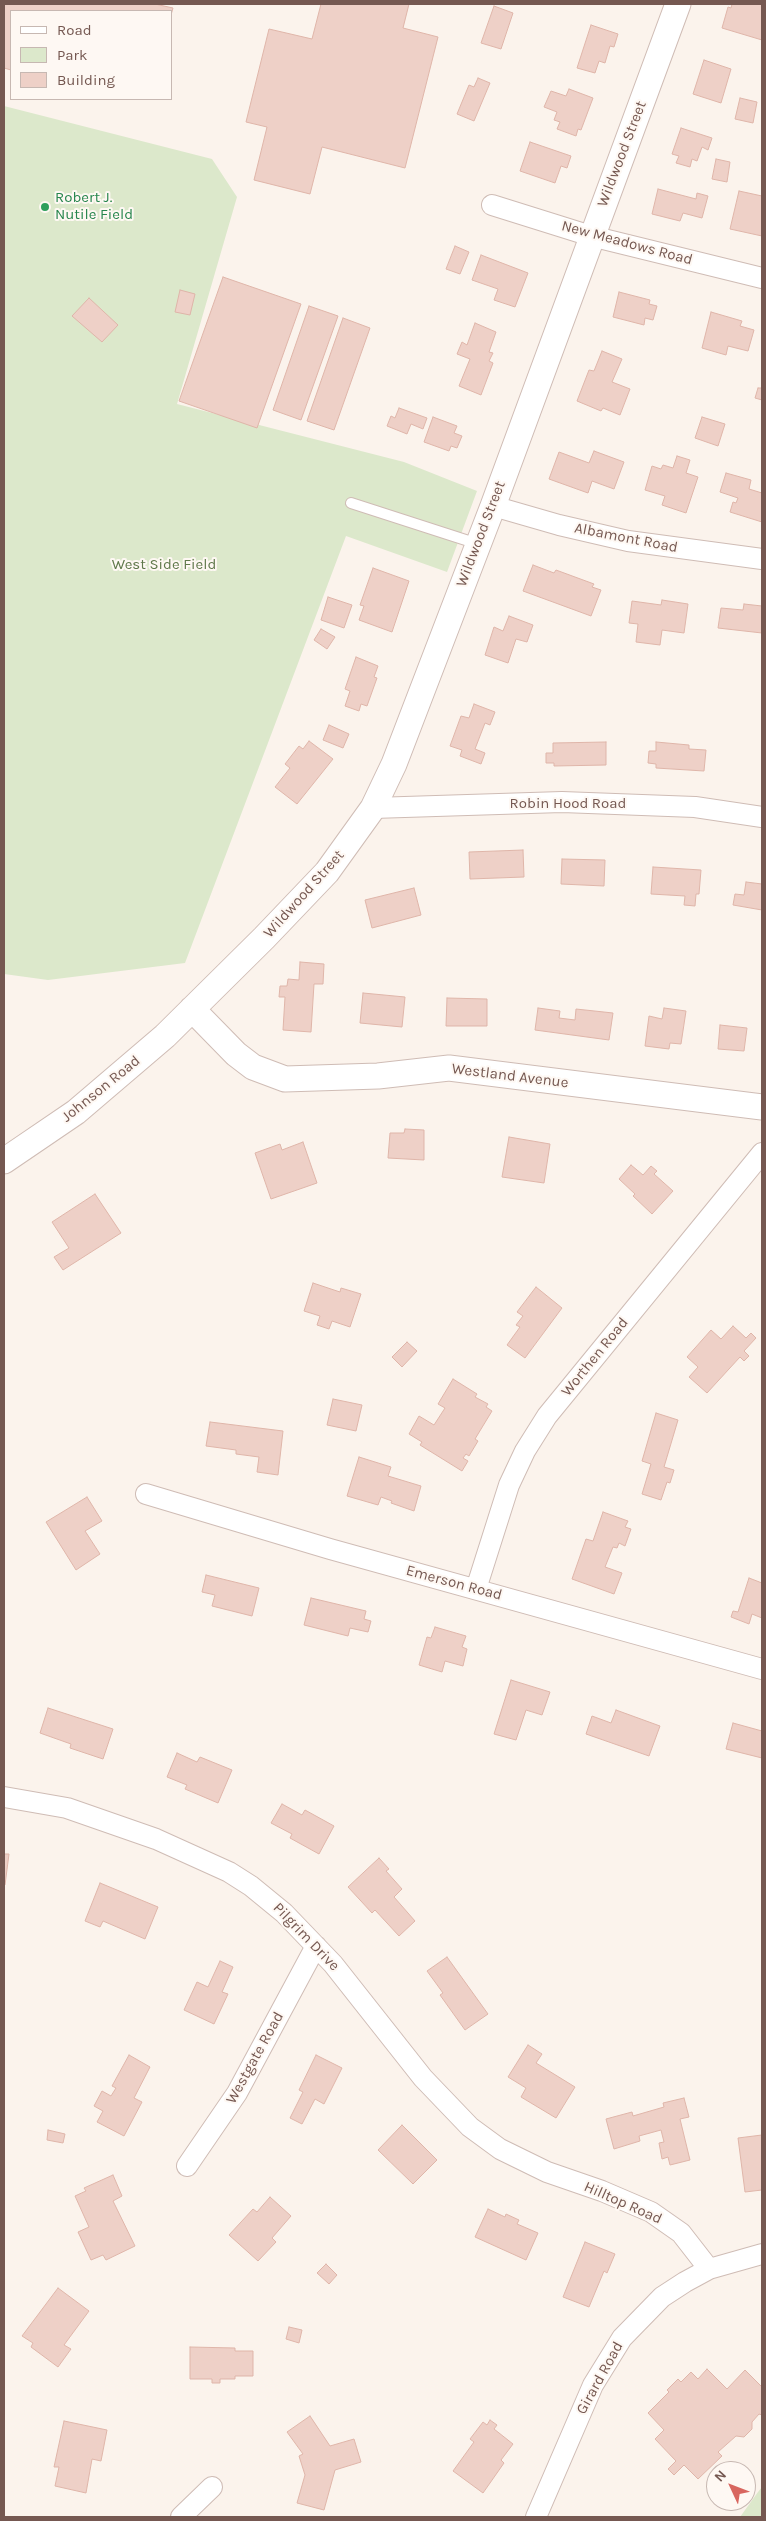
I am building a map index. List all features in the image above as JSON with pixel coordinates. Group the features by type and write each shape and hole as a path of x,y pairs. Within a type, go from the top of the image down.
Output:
{"street":[{"name":"Wildwood Street","path":"192,1009 327,872 372,808 394,764 493,506 678,4"},
{"name":"New Meadows Road","path":"492,205 591,236 762,278"},
{"name":"Albamont Road","path":"493,506 559,525 628,540 762,560"},
{"name":"Robin Hood Road","path":"372,808 562,802 695,807 762,817"},
{"name":"Westland Avenue","path":"192,1009 216,1036 242,1059 253,1067 285,1079 378,1076 448,1068 762,1107"},
{"name":"Johnson Road","path":"4,1161 76,1112 165,1036 192,1009"},
{"name":"Worthen Road","path":"476,1589 509,1485 525,1451 547,1416 762,1153"},
{"name":"Emerson Road","path":"146,1494 330,1549 762,1669"},
{"name":"Pilgrim Drive","path":"4,1797 67,1808 156,1839 229,1872 271,1901 349,1982 423,2078 470,2127 500,2149 547,2172"},
{"name":"Westgate Road","path":"187,2166 237,2093 316,1946"},
{"name":"Hilltop Road","path":"547,2172 602,2191 651,2212 681,2233 709,2269"},
{"name":"Girard Road","path":"536,2517 593,2386 622,2338 662,2297 709,2269 762,2254"},
{"path":"181,2517 212,2487"}],"lane":[{"path":"351,503 478,544"}],"green space":[{"name":"West Side Field","path":"4,106 212,159 237,197 177,404 404,462 477,491 447,572 346,536 185,963 48,980 4,974"},
{"path":"762,2487 762,2517 740,2517 744,2511 756,2511 756,2495"}],"building":[{"path":"4,4 155,4 173,8 172,12 10,10 10,70 4,68"},
{"path":"321,4 409,4 403,28 438,37 405,168 322,147 310,194 254,180 267,127 246,122 269,29 312,39"},
{"path":"732,4 762,4 762,40 722,28 728,7 731,8"},
{"path":"494,6 513,13 501,49 481,43"},
{"path":"591,25 618,34 614,47 610,46 605,63 599,61 595,73 577,68"},
{"path":"704,60 731,69 721,103 693,94"},
{"path":"478,78 490,83 474,121 457,114 469,85 474,87"},
{"path":"569,89 593,98 581,130 578,129 576,136 557,129 560,122 554,120 557,112 544,107 551,91 566,96"},
{"path":"740,98 757,102 753,123 735,119"},
{"path":"681,128 712,138 708,150 702,147 697,161 692,159 690,167 676,163 679,156 672,154"},
{"path":"530,142 571,156 567,168 561,166 555,183 520,171"},
{"path":"716,159 730,162 727,182 712,179"},
{"path":"658,189 696,199 697,193 708,196 702,218 683,213 680,221 652,214"},
{"path":"739,191 762,196 762,236 730,229"},
{"path":"455,246 469,252 460,274 446,269"},
{"path":"481,255 528,273 515,307 494,300 498,289 472,280"},
{"path":"223,277 301,304 257,428 179,401"},
{"path":"180,290 195,294 190,315 175,312"},
{"path":"619,292 650,300 649,304 657,306 653,320 645,318 644,325 613,317"},
{"path":"89,298 118,325 102,342 72,316"},
{"path":"309,306 338,316 301,420 273,410"},
{"path":"711,312 742,321 740,326 754,330 748,351 728,346 726,355 702,348"},
{"path":"343,318 370,328 334,430 307,421"},
{"path":"475,323 496,332 489,352 493,353 489,361 493,363 481,395 459,386 470,359 457,354 462,342 467,345"},
{"path":"602,351 622,359 612,382 630,389 620,415 603,408 601,411 577,401 589,370 594,371"},
{"path":"758,388 762,388 762,400 755,398"},
{"path":"399,408 427,418 423,429 411,424 407,434 387,426 391,416 395,418"},
{"path":"433,417 457,426 454,433 462,436 457,448 451,446 449,451 424,442"},
{"path":"702,417 725,424 718,446 695,438"},
{"path":"594,451 624,462 614,489 592,481 588,493 549,479 559,452 589,463"},
{"path":"677,456 690,460 686,473 698,477 686,513 662,505 665,496 645,490 652,466 661,469 663,465 673,468"},
{"path":"726,473 751,480 749,489 762,493 762,522 730,512 733,502 736,503 738,498 720,492"},
{"path":"533,565 554,573 556,570 594,584 592,587 601,590 591,616 523,591"},
{"path":"373,568 409,581 392,632 359,620 364,606 360,605"},
{"path":"328,597 352,605 344,628 321,620"},
{"path":"662,600 688,604 684,633 662,630 660,645 636,642 638,624 629,623 632,601 661,605"},
{"path":"744,604 762,606 762,633 718,628 721,608 743,610"},
{"path":"509,616 533,625 527,642 516,639 508,663 485,655 494,627 503,631"},
{"path":"321,629 335,637 327,649 314,640"},
{"path":"356,657 378,666 374,677 377,678 367,706 361,704 359,711 345,706 350,691 345,689"},
{"path":"474,704 495,712 490,725 485,723 475,749 485,753 481,764 460,756 462,750 450,746 461,716 469,718"},
{"path":"329,725 349,734 343,748 323,740"},
{"path":"309,741 333,759 297,804 275,787 290,768 285,764 299,746 303,749"},
{"path":"606,742 606,765 554,766 554,763 546,763 546,753 553,753 553,743"},
{"path":"656,742 689,745 689,749 706,750 704,771 656,768 656,764 648,763 649,751 656,751"},
{"path":"523,850 524,877 470,879 469,852"},
{"path":"562,859 605,860 604,886 561,884"},
{"path":"653,867 701,870 699,894 696,894 695,906 684,905 685,896 651,894"},
{"path":"746,882 762,884 762,910 733,905 735,894 744,895"},
{"path":"414,888 421,915 372,928 365,900"},
{"path":"300,962 324,964 323,984 314,984 311,1032 283,1030 285,997 279,997 280,986 287,986 288,979 299,980"},
{"path":"363,993 405,997 402,1027 360,1023"},
{"path":"447,998 487,999 487,1026 446,1026"},
{"path":"538,1008 560,1011 559,1018 575,1020 576,1009 613,1013 609,1040 535,1030"},
{"path":"664,1008 686,1011 681,1044 670,1043 669,1049 645,1046 649,1016 662,1019"},
{"path":"720,1025 747,1028 744,1051 718,1049"},
{"path":"405,1129 424,1130 424,1160 388,1158 390,1133 404,1133"},
{"path":"509,1137 550,1144 544,1183 502,1177"},
{"path":"303,1142 317,1183 271,1199 255,1153 280,1144 282,1150"},
{"path":"631,1165 643,1175 651,1166 657,1171 654,1174 673,1191 652,1214 619,1179"},
{"path":"95,1194 121,1233 63,1270 54,1257 69,1248 52,1222"},
{"path":"313,1283 340,1292 341,1288 361,1294 350,1327 332,1321 329,1329 317,1325 320,1316 304,1311"},
{"path":"536,1287 562,1308 525,1358 507,1345 520,1327 516,1325 523,1316 517,1312"},
{"path":"733,1326 746,1338 751,1333 756,1338 744,1351 749,1356 744,1361 740,1357 707,1393 689,1377 698,1367 687,1357 711,1330 721,1339"},
{"path":"407,1342 417,1351 402,1367 392,1357"},
{"path":"453,1379 477,1394 475,1397 488,1404 486,1407 492,1411 475,1439 478,1441 469,1456 466,1454 463,1458 468,1461 462,1471 420,1445 422,1442 409,1434 419,1416 434,1425 445,1408 438,1404"},
{"path":"333,1399 362,1405 356,1431 327,1425"},
{"path":"656,1413 678,1420 664,1467 674,1470 670,1483 667,1482 661,1500 642,1494 651,1464 642,1461"},
{"path":"210,1422 283,1431 278,1475 257,1472 259,1457 236,1454 236,1450 206,1446"},
{"path":"359,1457 391,1467 388,1476 421,1486 414,1511 391,1503 392,1501 381,1497 378,1505 347,1496"},
{"path":"87,1497 102,1521 85,1531 100,1554 76,1570 46,1522"},
{"path":"603,1512 628,1521 625,1527 631,1529 625,1546 619,1543 617,1548 613,1547 605,1567 622,1573 614,1594 572,1579 586,1539 593,1541"},
{"path":"206,1575 259,1588 252,1616 212,1606 215,1595 202,1592"},
{"path":"749,1578 762,1583 762,1618 752,1614 749,1624 731,1617 733,1611 738,1612"},
{"path":"311,1598 366,1611 364,1619 371,1621 368,1632 350,1628 348,1636 304,1625"},
{"path":"435,1627 466,1636 462,1647 467,1649 463,1666 445,1661 442,1672 419,1665 427,1637 431,1638"},
{"path":"511,1680 550,1692 542,1715 526,1710 516,1740 494,1734"},
{"path":"48,1708 113,1729 103,1759 70,1748 71,1744 40,1733"},
{"path":"616,1710 660,1726 649,1756 586,1734 592,1716 611,1723"},
{"path":"733,1723 762,1731 762,1758 726,1749"},
{"path":"177,1753 197,1762 200,1757 232,1770 218,1803 185,1789 187,1785 167,1777"},
{"path":"282,1804 302,1815 305,1810 334,1826 319,1854 290,1838 292,1834 271,1823"},
{"path":"4,1854 9,1854 5,1885 4,1885"},
{"path":"379,1858 389,1869 386,1871 402,1889 394,1897 415,1921 399,1936 375,1910 372,1913 348,1887"},
{"path":"100,1883 158,1907 145,1939 103,1921 100,1927 85,1921"},
{"path":"447,1957 488,2014 465,2030 440,1995 443,1993 427,1971"},
{"path":"220,1961 233,1967 222,1992 228,1994 214,2024 184,2010 197,1982 208,1987"},
{"path":"528,2045 542,2054 536,2063 575,2087 556,2118 521,2097 526,2088 508,2077"},
{"path":"129,2055 150,2067 134,2098 142,2102 124,2136 97,2122 103,2111 94,2106 102,2091 111,2096 116,2088 112,2086"},
{"path":"316,2055 342,2068 324,2104 315,2099 302,2124 290,2118 303,2092 299,2090"},
{"path":"684,2098 689,2117 680,2119 690,2160 670,2165 668,2157 662,2159 659,2143 664,2142 661,2130 639,2136 640,2141 614,2149 606,2119 632,2112 633,2116 664,2107 663,2103"},
{"path":"402,2125 437,2160 413,2184 378,2150"},
{"path":"48,2130 65,2134 63,2143 47,2140"},
{"path":"762,2135 762,2190 745,2192 738,2138"},
{"path":"113,2175 122,2196 113,2201 135,2246 106,2260 103,2255 91,2260 78,2232 89,2227 75,2196 86,2191 84,2188"},
{"path":"270,2197 291,2216 272,2238 276,2242 258,2261 229,2235 253,2209 257,2212"},
{"path":"488,2209 505,2217 506,2214 519,2220 517,2224 538,2233 526,2260 475,2237"},
{"path":"585,2242 615,2254 607,2273 604,2271 589,2307 563,2297"},
{"path":"326,2264 337,2275 329,2284 317,2273"},
{"path":"58,2288 89,2311 64,2345 71,2349 58,2367 31,2347 33,2343 22,2336"},
{"path":"289,2327 302,2330 299,2343 286,2339"},
{"path":"190,2347 235,2348 235,2351 253,2351 253,2376 235,2376 235,2379 220,2379 220,2383 212,2383 212,2379 190,2379"},
{"path":"707,2369 727,2389 745,2370 762,2387 762,2415 759,2414 752,2422 752,2429 744,2437 736,2436 718,2452 722,2456 717,2461 706,2461 706,2471 698,2479 684,2465 674,2475 668,2469 676,2461 655,2439 664,2430 648,2413 669,2392 667,2390 678,2379 681,2382 691,2372 698,2379"},
{"path":"310,2416 330,2446 354,2439 361,2462 335,2470 324,2510 297,2503 305,2475 299,2456 303,2454 287,2432"},
{"path":"490,2420 497,2425 494,2429 513,2444 501,2460 504,2463 483,2493 453,2471 474,2442 470,2439 483,2422 487,2425"},
{"path":"64,2421 107,2430 101,2461 92,2459 86,2493 55,2486 59,2467 54,2467"}],"place":[{"name":"Robert J. Nutile Field","path":"45,207"}]}
